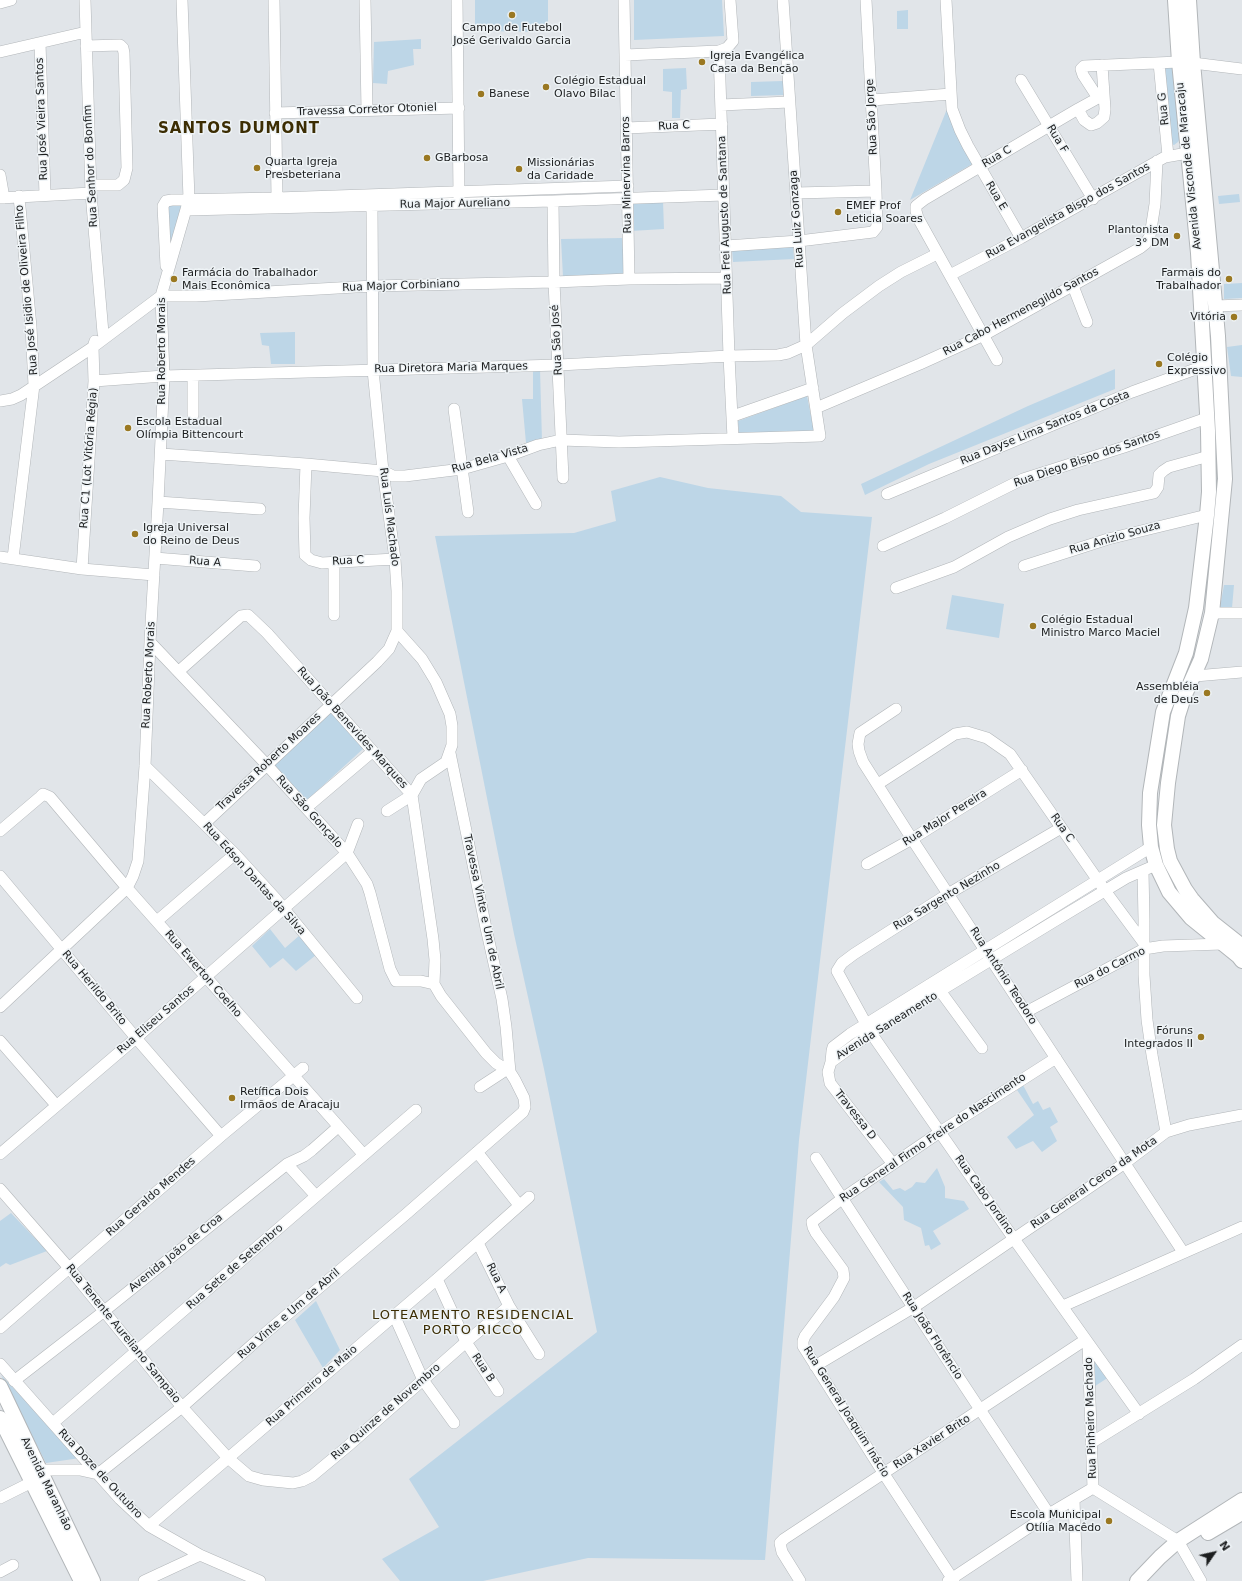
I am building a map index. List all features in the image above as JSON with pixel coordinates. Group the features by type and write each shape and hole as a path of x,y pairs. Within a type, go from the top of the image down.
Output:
{"main road":[{"name":"Avenida Visconde de Maracaju","path":"1175,0 1179,62 1188,153 1204,253"},
{"name":"Avenida Visconde de Maracaju","path":"1189,0 1206,279 1204,366 1209,456 1208,515 1196,608 1189,644 1164,712 1148,811 1151,847 1156,865 1169,892 1191,918 1238,956 1242,961"},
{"name":"Avenida Visconde de Maracaju","path":"1206,279 1215,306 1218,336 1225,479 1212,613 1205,647 1195,676 1184,697 1178,716 1168,783 1164,825 1167,849 1177,876 1192,899 1213,922 1242,946"},
{"path":"1171,690 1176,697 1184,697"},
{"path":"1164,712 1170,711 1178,716"},
{"name":"Avenida Maranhão","path":"0,1386 93,1581"},
{"name":"Avenida Maranhão","path":"0,1418 81,1581"},
{"path":"1150,1581 1180,1545 1242,1500"},
{"path":"1138,1581 1160,1557 1242,1513"}],"street":[{"path":"0,3 11,0"},
{"name":"Rua Senhor do Bonfim","path":"85,0 91,189 103,333"},
{"path":"0,402 12,400 93,347 162,290 188,204 182,0"},
{"path":"274,0 277,198"},
{"path":"366,0 367,110"},
{"path":"457,0 460,204"},
{"name":"Rua Minervina Barros","path":"624,0 629,279"},
{"path":"625,55 719,51 727,48 732,41 730,0"},
{"name":"Rua Luiz Gonzaga","path":"783,0 806,345 820,436"},
{"name":"Rua São Jorge","path":"799,241 873,232 878,224 866,0"},
{"name":"Rua E","path":"946,0 952,109 960,130 979,167 1021,238"},
{"path":"0,52 86,32"},
{"name":"Rua José Vieira Santos","path":"40,43 45,195"},
{"path":"0,175 2,198 45,195 91,189 118,184 124,180 127,168 123,48 120,45 86,46"},
{"name":"Rua Frei Augusto de Santana","path":"719,51 729,356 734,438"},
{"path":"1101,97 1086,81 1081,69 1086,65 1179,62"},
{"name":"Rua G","path":"1159,63 1168,156"},
{"path":"1193,63 1242,68"},
{"path":"1078,109 1091,125 1097,123 1104,117 1105,114 1101,97 1102,65"},
{"name":"Rua F","path":"1021,80 1093,199"},
{"path":"872,100 951,94"},
{"name":"Rua C","path":"937,254 918,218 916,206 925,199 1048,126 1101,97"},
{"path":"721,105 789,102"},
{"name":"Travessa Corretor Otoniel","path":"275,112 459,108"},
{"name":"Rua C","path":"626,128 722,124"},
{"name":"Rua Evangelista Bispo dos Santos","path":"950,275 1093,199 1158,161 1168,156 1188,153"},
{"name":"Rua Cabo Hermenegildo Santos","path":"816,408 920,364 984,334 1140,248 1148,241 1150,236 1155,204 1158,161"},
{"name":"Rua Major Aureliano","path":"188,204 277,198 628,186"},
{"path":"796,193 876,191"},
{"name":"Rua Major Aureliano","path":"167,272 163,210 165,202 172,200 188,204 372,206 724,195"},
{"name":"Rua José Isidio de Oliveira Filho","path":"13,558 34,385 31,327 19,196"},
{"name":"Rua São José","path":"554,201 554,282 563,478"},
{"name":"Rua Luís Machado","path":"372,206 373,370 383,471 395,559 397,631"},
{"path":"726,246 799,241"},
{"path":"937,254 984,334 997,360"},
{"name":"Rua Diretora Maria Marques","path":"94,381 164,376 559,365 729,356 778,355 788,353 806,345 843,313 879,286 901,272 937,254"},
{"name":"Rua Major Corbiniano","path":"162,290 196,296 373,286 726,278"},
{"path":"1073,286 1088,322"},
{"path":"93,347 95,341 103,333 162,290"},
{"name":"Rua Roberto Morais","path":"0,1007 127,888 138,861 145,766 150,642 161,454 164,376 162,290"},
{"path":"1215,306 1242,304"},
{"name":"Rua C1 (Lot Vitória Régia)","path":"82,569 94,381 93,347"},
{"name":"Rua Dayse Lima Santos da Costa","path":"887,494 1132,392 1204,366"},
{"path":"193,376 193,415"},
{"path":"733,416 813,388"},
{"path":"454,408 468,512"},
{"name":"Rua Diego Bispo dos Santos","path":"883,546 1023,479 1124,447 1207,418"},
{"name":"Rua Bela Vista","path":"161,454 306,464 383,471 393,476 405,476 462,469 508,456 538,445 561,440 619,442 820,436"},
{"path":"508,456 536,504"},
{"path":"896,588 940,573 971,559 1008,537 1050,519 1078,510 1154,492 1158,487 1159,475 1169,467 1209,456"},
{"name":"Rua C","path":"306,464 304,518 305,555 311,560 317,562 395,559"},
{"path":"158,502 260,509"},
{"name":"Rua Anizio Souza","path":"1024,566 1108,539 1208,515"},
{"path":"0,557 82,569 154,575"},
{"name":"Rua A","path":"155,558 255,566"},
{"path":"334,562 334,615"},
{"path":"1212,613 1242,613"},
{"name":"Rua João Benevides Marques","path":"179,671 241,616 247,615 253,619 332,704 372,752 412,795 433,939 435,960 434,984"},
{"path":"387,811 412,795 421,779 446,762 450,753 452,726 445,700 436,682 422,659 397,631"},
{"name":"Travessa Roberto Moares","path":"205,823 266,764 384,655 394,640 397,631"},
{"name":"Rua São Gonçalo","path":"150,642 266,764 347,853 367,884 390,969 396,981 421,981 434,984"},
{"path":"1195,676 1242,672"},
{"name":"Rua Antônio Teodoro","path":"896,709 860,733 858,744 860,756 912,839 1183,1252"},
{"name":"Rua C","path":"878,784 952,736 966,732 987,738 1010,754 1144,946"},
{"path":"306,808 372,752"},
{"name":"Travessa Vinte e Um de Abril","path":"450,753 502,999 506,1027 508,1071"},
{"name":"Rua Edson Dantas da Silva","path":"145,766 235,854 283,908 357,998"},
{"name":"Rua Major Pereira","path":"867,864 912,839 1022,770"},
{"name":"Rua Ewerton Coelho","path":"0,831 43,794 50,797 58,804 127,888 364,1155"},
{"path":"347,853 358,824"},
{"name":"Rua Sargento Nezinho","path":"837,970 842,963 854,954 948,894 1061,828"},
{"name":"Avenida Saneamento","path":"869,1029 986,950 1151,847"},
{"name":"Rua Eliseu Santos","path":"0,1154 136,1038 347,853"},
{"path":"157,921 235,854"},
{"name":"Avenida Saneamento","path":"831,1062 833,1047 941,992 1053,922 1106,892 1126,878 1156,865"},
{"path":"1143,871 1145,930 1144,975 1147,1020 1166,1132"},
{"name":"Rua Herildo Brito","path":"0,876 136,1038 221,1136"},
{"path":"1047,912 1053,922"},
{"name":"Rua do Carmo","path":"1026,1012 1144,946 1222,944"},
{"name":"Rua Cabo Jordino","path":"837,970 869,1029 1014,1239 1063,1306 1086,1342 1139,1414"},
{"path":"434,984 486,1053 508,1071 480,1088"},
{"path":"941,992 982,1048"},
{"path":"0,1041 56,1105"},
{"name":"Rua General Firmo Freire do Nascimento","path":"812,1222 843,1198 940,1132 1056,1058"},
{"name":"Travessa D","path":"831,1062 828,1075 831,1085 893,1164"},
{"name":"Rua Geraldo Mendes","path":"0,1328 221,1136 303,1068"},
{"name":"Rua Vinte e Um de Abril","path":"98,1474 182,1407 262,1336 523,1112 525,1107 524,1098 516,1080 508,1071"},
{"name":"Rua Sete de Setembro","path":"53,1423 416,1110"},
{"name":"Rua General Ceroa da Mota","path":"815,1366 914,1307 1126,1163 1166,1132 1189,1125 1242,1115"},
{"name":"Avenida João de Croa","path":"14,1381 103,1312 287,1164 304,1156 338,1127"},
{"path":"477,1152 519,1205"},
{"name":"Rua João Florêncio","path":"816,1158 1049,1514"},
{"path":"287,1164 316,1196"},
{"name":"Rua Tenente Aureliano Sampaio","path":"0,1189 68,1268 103,1312 138,1351 182,1407 228,1458 249,1476"},
{"name":"Rua Primeiro de Maio","path":"149,1526 437,1279 529,1197"},
{"name":"Rua General Joaquim Inácio","path":"812,1222 814,1229 844,1274 843,1280 834,1297 803,1341 803,1346 951,1580"},
{"path":"1063,1306 1242,1226"},
{"name":"Rua A","path":"478,1243 509,1306 539,1354"},
{"name":"Rua B","path":"437,1279 466,1342 498,1391"},
{"name":"Rua Quinze de Novembro","path":"249,1476 263,1480 294,1483 307,1479 348,1446 509,1306"},
{"path":"394,1315 423,1380 454,1423"},
{"name":"Rua Xavier Brito","path":"800,1581 784,1557 780,1543 791,1533 1086,1342"},
{"name":"Rua Pinheiro Machado","path":"1086,1342 1094,1488 1180,1545"},
{"path":"1091,1444 1194,1378 1242,1345"},
{"name":"Rua Doze de Outubro","path":"0,1364 120,1499 149,1526 200,1555 260,1581"},
{"path":"39,1470 75,1470 98,1474"},
{"path":"0,1498 32,1482"},
{"path":"951,1580 1049,1514 1094,1488"},
{"path":"1074,1500 1077,1581"},
{"path":"1180,1545 1201,1581"},
{"path":"144,1581 200,1555"},
{"path":"0,1572 13,1565"}],"shaded area":[{"name":"Campo de Futebol José Gerivaldo Garcia","path":"475,0 548,0 548,32 475,31"},
{"path":"634,0 722,0 724,36 634,40"},
{"path":"908,10 908,29 897,29 897,11"},
{"path":"421,39 421,49 413,49 414,65 388,71 387,84 373,83 374,42"},
{"path":"1163,67 1174,67 1181,137 1174,145 1171,144"},
{"path":"686,68 687,89 681,90 680,118 672,118 672,92 663,91 663,69"},
{"path":"783,81 784,95 751,96 751,82"},
{"path":"947,109 974,163 910,200"},
{"path":"1239,194 1240,202 1219,204 1218,196"},
{"path":"187,200 171,247 167,207 169,203"},
{"path":"663,201 664,229 631,231 632,203"},
{"path":"622,238 625,274 563,277 561,239"},
{"path":"793,246 794,259 733,262 732,249"},
{"path":"1242,283 1242,298 1224,299 1224,284"},
{"path":"295,332 295,364 271,364 269,346 262,345 260,333"},
{"path":"1242,345 1242,377 1231,376 1227,347"},
{"path":"533,369 540,369 542,441 526,443 522,399 533,399"},
{"path":"1115,369 1115,389 929,464 865,495 861,484 1028,406"},
{"path":"807,396 814,431 739,433 738,421"},
{"path":"660,477 708,488 781,496 801,512 872,517 799,1140 765,1560 588,1558 483,1581 400,1581 382,1559 439,1527 409,1479 597,1332 544,1069 514,934 435,536 574,533 616,521 611,491"},
{"path":"1224,585 1234,585 1232,608 1220,607"},
{"path":"952,595 1004,604 999,638 946,629"},
{"path":"332,711 364,748 305,802 273,765"},
{"path":"270,929 285,948 300,935 316,955 296,971 283,958 270,968 252,946"},
{"path":"1023,1085 1033,1104 1038,1101 1043,1110 1050,1107 1058,1122 1050,1127 1057,1141 1042,1152 1033,1141 1016,1149 1007,1137 1034,1115 1017,1090"},
{"path":"937,1168 945,1187 945,1198 964,1201 969,1209 933,1231 941,1244 931,1250 929,1245 925,1246 921,1228 904,1220 903,1207 879,1182 884,1179 893,1190 900,1188 905,1191 912,1187 916,1182 925,1183"},
{"path":"11,1213 47,1251 10,1265 6,1263 0,1267 0,1221"},
{"path":"316,1301 340,1350 323,1368 295,1320"},
{"path":"1090,1351 1109,1377 1092,1388"},
{"path":"1,1375 80,1458 46,1463"}],"place":[{"name":"Campo de Futebol José Gerivaldo Garcia","path":"512,15"},
{"name":"Igreja Evangélica Casa da Benção","path":"702,62"},
{"name":"Colégio Estadual Olavo Bilac","path":"546,87"},
{"name":"Banese","path":"481,94"},
{"name":"GBarbosa","path":"427,158"},
{"name":"Quarta Igreja Presbeteriana","path":"257,168"},
{"name":"Missionárias da Caridade","path":"519,169"},
{"name":"EMEF Prof Leticia Soares","path":"838,212"},
{"name":"Plantonista 3° DM","path":"1177,236"},
{"name":"Farmácia do Trabalhador Mais Econômica","path":"174,279"},
{"name":"Farmais do Trabalhador","path":"1229,279"},
{"name":"Vitória","path":"1234,317"},
{"name":"Colégio Expressivo","path":"1159,364"},
{"name":"Escola Estadual Olímpia Bittencourt","path":"128,428"},
{"name":"Igreja Universal do Reino de Deus","path":"135,534"},
{"name":"Colégio Estadual Ministro Marco Maciel","path":"1033,626"},
{"name":"Assembléia de Deus","path":"1207,693"},
{"name":"Fóruns Integrados II","path":"1201,1037"},
{"name":"Retífica Dois Irmãos de Aracaju","path":"232,1098"},
{"name":"Escola Municipal Otília Macêdo","path":"1109,1521"}],"district":[{"name":"SANTOS DUMONT","path":"239,129"},
{"name":"LOTEAMENTO RESIDENCIAL PORTO RICCO","path":"473,1324"}]}
